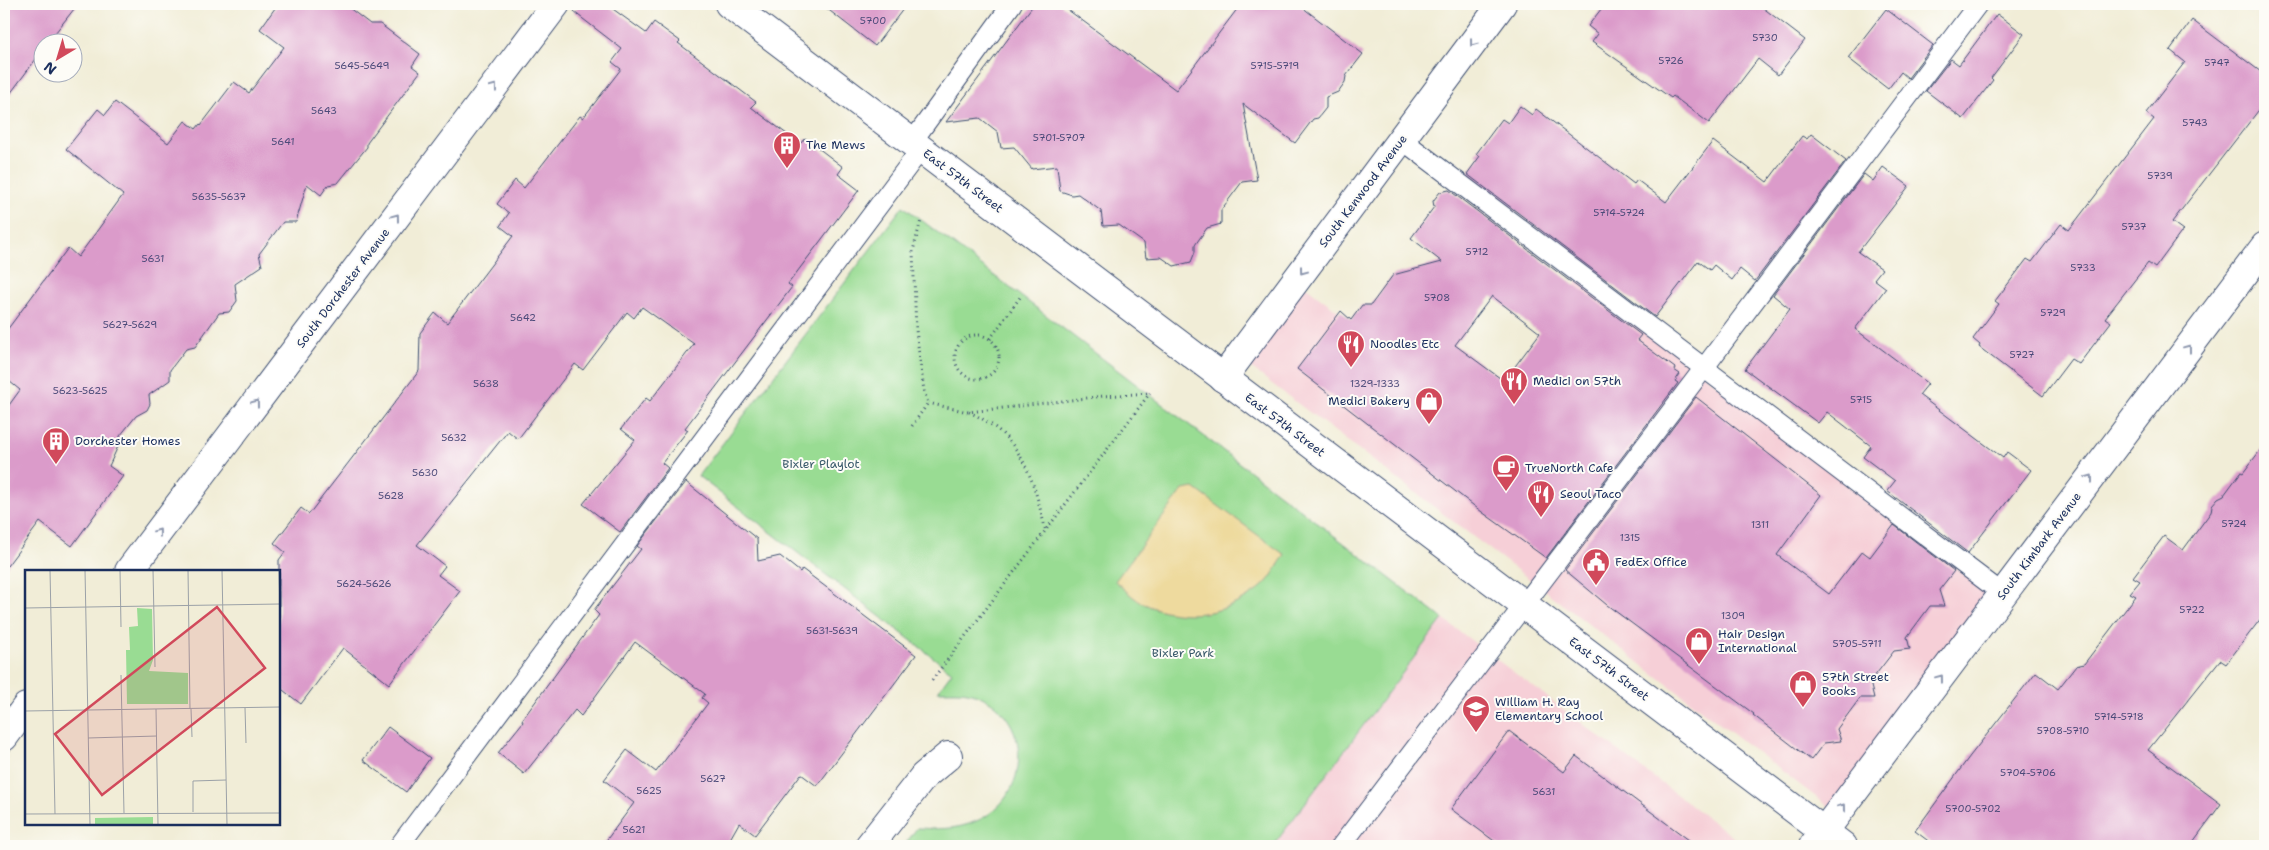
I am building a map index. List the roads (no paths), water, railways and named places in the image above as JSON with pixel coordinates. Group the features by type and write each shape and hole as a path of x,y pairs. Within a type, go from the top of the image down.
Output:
{"street":[{"name":"South Dorchester Avenue","path":"130,570 556,4"},
{"name":"East 57th Street","path":"729,4 1524,606 1826,842"},
{"name":"South Kenwood Avenue","path":"1223,378 1502,4"},
{"name":"South Kimbark Avenue","path":"1826,842 2003,594 2265,246"},
{"path":"4,737 25,708"},
{"path":"869,846 924,776 948,756"}],"lane":[{"path":"399,846 916,145 1012,4"},
{"path":"1341,846 1978,4"},
{"path":"1401,139 2003,594"}],"place":[{"name":"The Mews","path":"787,169"},
{"name":"Noodles Etc","path":"1351,368"},
{"name":"Medici on 57th","path":"1514,405"},
{"name":"Medici Bakery","path":"1429,425"},
{"name":"Dorchester Homes","path":"56,465"},
{"name":"TrueNorth Cafe","path":"1506,492"},
{"name":"Seoul Taco","path":"1541,518"},
{"name":"FedEx Office","path":"1596,586"},
{"name":"Hair Design International","path":"1699,665"},
{"name":"57th Street Books","path":"1803,708"},
{"name":"William H. Ray Elementary School","path":"1476,733"}],"park label":[{"name":"Bixler Playlot","path":"821,464"},
{"name":"Bixler Park","path":"1183,653"}]}
